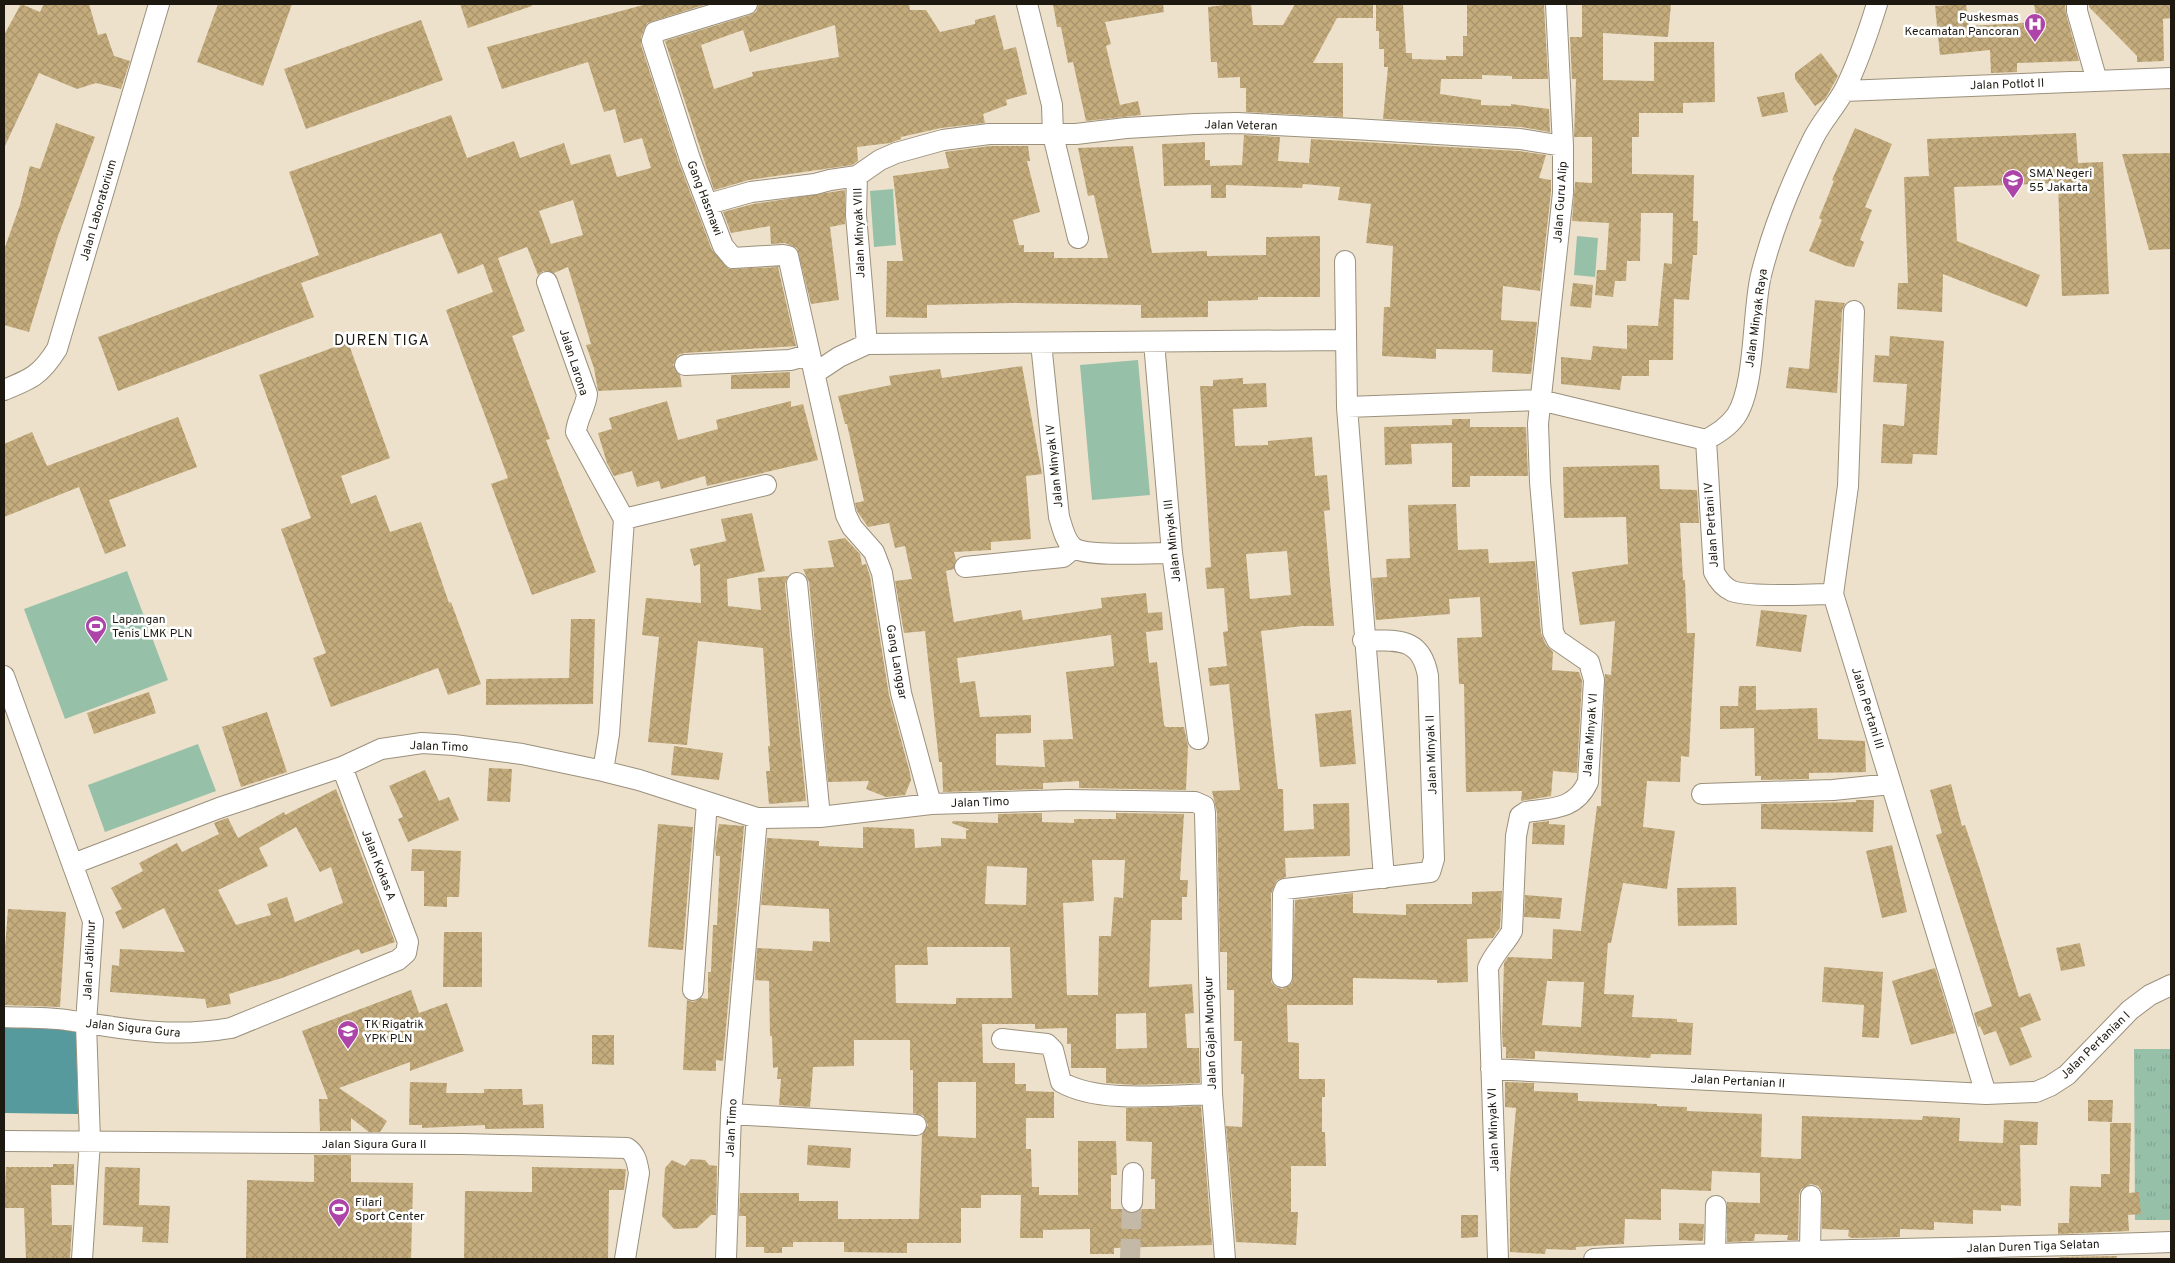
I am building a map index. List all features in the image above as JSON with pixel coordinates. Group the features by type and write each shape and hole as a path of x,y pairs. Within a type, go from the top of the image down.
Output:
{"street":[{"name":"Jalan Laboratorium","path":"4,390 33,378 46,367 57,349 159,4"},
{"name":"Gang Hasmawi","path":"747,4 655,32 652,36 690,159 723,246 733,258 788,256 812,364"},
{"path":"1027,4 1052,105 1053,135 1078,238"},
{"name":"Jalan Guru Alip","path":"1540,400 1563,194 1563,146 1556,4"},
{"name":"Jalan Minyak Raya","path":"1706,440 1722,431 1736,416 1742,403 1761,278 1770,240 1803,159 1816,134 1844,91 1864,46 1877,4"},
{"path":"2077,4 2077,12 2097,81"},
{"name":"Jalan Potlot II","path":"1844,91 2171,78"},
{"name":"Jalan Veteran","path":"1053,135 1126,128 1237,123 1473,136 1563,146"},
{"name":"Jalan Minyak VIII","path":"867,344 856,215 857,176 880,160 896,153 943,140 989,134 1053,135"},
{"path":"708,204 751,192 815,184 857,176"},
{"path":"1345,261 1346,407 1363,640 1384,878"},
{"name":"Jalan Larona","path":"547,282 587,394 577,421 576,432 624,519"},
{"name":"Jalan Pertani III","path":"1854,311 1848,486 1833,594 1986,1094"},
{"path":"685,365 790,360 812,364 839,357 867,344 1345,340"},
{"name":"Jalan Minyak III","path":"1154,342 1172,553 1198,739"},
{"name":"Jalan Minyak IV","path":"1041,343 1059,517 1067,538 1074,548"},
{"name":"Gang Langgar","path":"812,364 846,515 852,527 874,552 882,573 901,693 931,804"},
{"path":"1346,407 1540,400 1706,440"},
{"name":"Jalan Minyak VI","path":"1498,1259 1488,968 1492,958 1507,941 1512,931 1517,825 1520,816 1526,812 1572,802 1582,794 1588,782 1594,680 1589,662 1557,640 1553,632 1540,482 1538,424 1540,400"},
{"name":"Jalan Pertani IV","path":"1706,440 1714,572 1719,582 1731,591 1747,594 1833,594"},
{"path":"603,771 609,734 624,519 766,485"},
{"path":"964,567 1063,557 1074,548 1088,552 1172,553"},
{"path":"797,583 820,817"},
{"name":"Jalan Minyak II","path":"1282,977 1283,894 1285,889 1430,872 1434,859 1428,676 1425,662 1421,654 1408,643 1363,640"},
{"name":"Jalan Jatiluhur","path":"4,676 10,714 73,864 93,921 86,1023 90,1141 82,1259"},
{"name":"Jalan Timo","path":"73,864 219,808 342,767 381,749 422,743 454,745 522,754 603,771 639,780 757,818 820,817 931,804 1068,800 1195,802 1204,806"},
{"name":"Jalan Kokas A","path":"342,767 408,942 406,953 398,960"},
{"path":"1702,794 1833,790 1891,784"},
{"path":"693,990 707,802"},
{"name":"Jalan Gajah Mungkur","path":"1204,806 1212,1094 1225,1259"},
{"name":"Jalan Timo","path":"726,1259 732,1114 757,818"},
{"name":"Jalan Sigura Gura","path":"4,1017 72,1020 171,1034 201,1033 231,1028 398,960"},
{"name":"Jalan Pertanian I","path":"1986,1094 2036,1092 2050,1086 2067,1075 2130,1010 2150,995 2171,985"},
{"path":"1002,1039 1047,1044 1053,1050 1061,1082 1097,1095 1212,1094"},
{"name":"Jalan Pertanian II","path":"1491,1070 1986,1094"},
{"path":"732,1114 916,1125"},
{"name":"Jalan Sigura Gura II","path":"4,1141 463,1144 627,1148 633,1152 637,1160 639,1173 625,1259"},
{"path":"1132,1202 1133,1173"},
{"path":"1810,1250 1811,1196"},
{"path":"1715,1253 1716,1206"},
{"name":"Jalan Duren Tiga Selatan","path":"1594,1259 1810,1250 2021,1253 2171,1242"}],"green space":[{"path":"893,189 896,245 874,247 870,191"},
{"path":"1577,236 1598,238 1595,277 1574,275"},
{"path":"1138,360 1150,495 1092,500 1080,365"},
{"name":"Lapangan Tenis LMK PLN","path":"127,571 168,680 65,719 24,609"},
{"path":"198,744 216,791 105,832 88,785"},
{"path":"2134,1049 2171,1049 2171,1220 2135,1220"}],"water":[{"path":"4,1024 76,1026 78,1114 4,1113"}],"building":[{"path":"21,4 40,12 44,4 89,4 98,35 106,33 114,56 130,61 121,89 96,83 77,89 39,73 4,148 4,35"},
{"path":"218,4 292,4 263,86 197,62"},
{"path":"460,4 531,4 532,6 468,28"},
{"path":"647,4 707,4 647,23 641,37 641,45 679,163 712,250 729,269 778,267 796,346 684,353 678,355 673,365 680,375 682,387 598,391 594,368 586,345 591,344 568,267 554,273 543,271 538,275 527,247 498,258 525,331 512,336 550,439 546,440 596,572 532,595 491,484 508,478 446,310 493,292 483,264 458,274 441,233 301,283 314,317 118,391 98,337 319,255 289,172 451,115 467,158 514,141 520,158 564,143 571,165 610,154 617,177 651,168 642,138 624,143 615,109 604,112 588,62 502,89 487,47","holes":["573,200 583,235 551,244 539,211"]},
{"path":"759,4 909,4 910,10 926,10 940,32 975,24 975,20 995,15 1004,50 1016,47 1027,94 1006,100 1007,105 983,114 985,123 941,128 901,137 901,139 890,143 857,147 858,161 852,165 749,180 714,190 665,41 756,12","holes":["835,25 839,57 752,72 753,76 714,89 701,45 743,30 750,52"]},
{"path":"1053,4 1163,4 1164,12 1105,22 1111,44 1106,46 1120,105 1138,101 1141,115 1086,121 1073,62 1068,63 1061,27 1057,27"},
{"path":"1251,4 1253,25 1283,25 1295,4 1373,4 1373,18 1337,18 1313,63 1343,63 1343,117 1246,112 1246,88 1240,88 1240,77 1218,78 1217,62 1211,62 1208,7"},
{"path":"1376,4 1403,4 1406,53 1412,53 1412,59 1446,60 1446,56 1463,56 1463,36 1467,36 1467,4 1544,4 1548,79 1512,79 1512,76 1482,75 1482,79 1441,79 1440,94 1481,100 1481,105 1511,106 1511,104 1549,109 1550,132 1521,127 1383,119 1388,67 1384,67 1384,49 1379,49 1379,31 1376,31"},
{"path":"1582,4 1671,4 1668,37 1603,33 1603,80 1654,81 1654,42 1714,42 1715,102 1683,103 1683,113 1639,113 1639,137 1632,137 1632,174 1694,175 1693,221 1698,221 1697,255 1693,255 1689,300 1674,299 1673,360 1649,360 1649,376 1622,376 1620,390 1561,384 1561,357 1591,360 1593,346 1627,349 1627,325 1658,326 1664,263 1672,264 1673,213 1641,213 1640,261 1627,261 1626,281 1615,281 1613,297 1595,295 1597,270 1606,270 1609,223 1572,221 1575,182 1592,183 1592,137 1574,137 1576,79 1572,79 1570,37 1582,37"},
{"path":"1966,4 1969,26 2037,22 2034,4 2065,4 2079,61 2017,63 2017,72 1991,73 1990,50 1940,55 1935,6"},
{"path":"2089,4 2171,4 2171,18 2163,19 2164,61 2137,62 2137,56 2089,7"},
{"path":"421,20 443,80 306,129 284,69"},
{"path":"1821,53 1838,76 1825,99 1815,106 1795,79 1795,73"},
{"path":"1784,92 1788,112 1762,117 1757,97"},
{"path":"56,123 95,137 58,236 29,332 4,325 4,250 20,205 30,166 40,169"},
{"path":"1855,128 1892,144 1865,207 1872,210 1860,240 1864,242 1854,267 1846,266 1809,251 1822,220 1819,218 1834,181 1832,180"},
{"path":"2076,133 2078,163 2103,162 2109,294 2062,296 2058,183 1954,187 1957,241 2040,275 2027,307 1943,274 1942,312 1897,309 1898,283 1908,283 1904,177 1929,176 1927,139"},
{"path":"1244,135 1280,137 1278,161 1309,163 1311,139 1519,151 1546,155 1539,178 1551,180 1551,192 1540,291 1503,286 1501,320 1537,322 1531,374 1492,372 1493,350 1436,349 1436,359 1382,356 1384,307 1390,307 1393,246 1366,243 1371,204 1338,200 1340,187 1303,184 1302,188 1226,185 1226,198 1211,198 1211,185 1164,186 1162,144 1205,142 1205,160 1210,160 1210,166 1242,165"},
{"path":"990,146 1028,146 1030,161 1027,161 1040,212 1013,220 1019,245 1024,245 1024,252 1054,252 1054,258 1108,258 1094,195 1088,196 1078,148 1133,146 1152,253 1207,251 1207,256 1266,255 1266,237 1320,236 1320,297 1258,297 1258,300 1208,301 1208,317 1141,318 1141,305 1013,303 927,305 927,318 886,317 887,261 903,261 893,176 949,168 945,152"},
{"path":"2171,153 2171,249 2149,250 2122,154"},
{"path":"845,190 845,224 830,227 839,300 811,304 797,248 785,243 771,244 770,226 731,233 723,212 753,204"},
{"path":"1573,283 1593,285 1591,308 1570,306"},
{"path":"1815,300 1845,303 1842,311 1837,393 1786,388 1789,367 1809,369"},
{"path":"1890,336 1944,341 1937,455 1913,454 1912,464 1881,463 1883,424 1904,426 1907,384 1873,382 1875,355 1889,356"},
{"path":"348,342 390,458 341,476 351,504 376,495 390,532 421,522 449,603 451,602 481,684 448,695 438,668 331,707 313,658 326,653 281,529 311,518 259,375"},
{"path":"1022,366 1042,474 1026,476 1031,539 991,542 991,550 954,552 956,560 954,569 946,571 954,622 1021,610 1023,620 1102,608 1101,598 1146,593 1148,613 1162,612 1163,630 1146,632 1149,663 1157,662 1164,725 1166,727 1184,727 1188,746 1186,790 1079,788 1079,781 1043,783 1043,789 943,792 942,762 939,762 925,631 904,633 895,581 912,579 905,546 895,548 889,523 868,527 857,511 855,503 864,501 847,424 845,424 838,396 891,385 889,376 940,369 942,378","holes":["1111,635 1114,666 1066,672 1073,739 1043,740 1045,767 996,765 996,734 1031,733 1031,715 980,717 975,681 960,683 957,658"]},
{"path":"790,372 790,388 731,389 731,375"},
{"path":"1243,378 1243,384 1266,383 1267,407 1233,409 1235,446 1268,445 1268,441 1312,437 1315,476 1327,475 1330,510 1324,511 1334,626 1302,626 1261,631 1278,789 1283,789 1284,831 1314,829 1313,804 1349,803 1350,856 1285,858 1286,877 1277,880 1271,894 1271,982 1276,987 1282,989 1292,983 1295,900 1353,893 1353,913 1406,915 1406,904 1472,904 1472,892 1502,891 1500,928 1493,938 1467,939 1468,982 1437,983 1437,980 1353,978 1353,1005 1287,1005 1288,1042 1299,1043 1299,1079 1325,1079 1325,1097 1322,1097 1322,1132 1325,1132 1326,1166 1291,1166 1291,1212 1298,1212 1296,1245 1236,1242 1226,1126 1242,1127 1244,1074 1241,1074 1242,1041 1234,1041 1234,990 1227,990 1227,952 1220,952 1217,813 1212,791 1240,790 1229,684 1210,686 1208,668 1227,666 1223,632 1228,631 1224,588 1207,589 1205,568 1211,567 1200,386 1213,386 1213,380","holes":["1287,551 1291,595 1250,599 1246,554"]},
{"path":"667,401 678,440 718,429 716,420 791,401 791,407 803,404 818,460 707,486 705,476 661,489 659,481 637,487 632,471 614,476 607,463 598,433 612,429 609,418"},
{"path":"178,417 197,467 109,500 126,546 105,554 79,487 4,517 4,444 32,432 47,466"},
{"path":"1452,419 1470,419 1470,427 1526,427 1528,476 1470,476 1470,487 1452,487 1452,443 1411,444 1412,464 1385,465 1384,427 1452,425"},
{"path":"1659,465 1660,489 1697,490 1699,523 1680,523 1687,633 1695,633 1689,757 1681,756 1680,782 1647,781 1643,827 1675,831 1667,889 1623,883 1611,943 1608,943 1604,994 1634,995 1632,1017 1677,1019 1677,1022 1693,1023 1691,1055 1651,1054 1650,1058 1535,1051 1535,1059 1506,1058 1506,1047 1503,1047 1504,963 1508,957 1552,959 1553,929 1581,931 1597,806 1601,806 1605,674 1611,675 1615,621 1580,625 1572,572 1628,564 1626,517 1564,518 1563,467","holes":["1547,981 1584,982 1581,1027 1542,1025"]},
{"path":"1456,504 1458,550 1488,549 1489,563 1535,561 1541,633 1546,645 1553,652 1552,670 1579,672 1582,681 1577,773 1553,771 1551,796 1521,801 1522,791 1466,792 1464,684 1459,684 1457,638 1482,637 1480,597 1449,599 1450,614 1376,620 1372,578 1387,577 1386,559 1410,558 1408,505"},
{"path":"752,513 765,571 727,579 728,606 761,610 758,578 788,576 785,584 806,801 769,804 766,771 770,771 768,746 770,746 763,648 698,641 687,745 648,742 659,637 642,635 646,598 701,603 700,564 694,566 690,549 726,541 721,519"},
{"path":"845,538 860,554 862,565 866,564 870,576 889,695 910,773 911,780 905,795 886,797 866,789 869,781 828,782 809,582 803,569 834,567 828,541"},
{"path":"1761,610 1807,615 1801,652 1756,646"},
{"path":"571,619 595,619 593,704 486,705 486,679 569,678"},
{"path":"1739,686 1756,686 1756,710 1817,708 1818,739 1865,741 1866,772 1809,773 1809,779 1761,780 1761,776 1755,776 1754,728 1720,729 1720,706 1738,706"},
{"path":"149,692 156,713 94,734 87,713"},
{"path":"1351,710 1356,764 1320,767 1315,714"},
{"path":"267,712 287,772 241,787 222,727"},
{"path":"674,746 723,753 719,780 671,775"},
{"path":"489,768 512,769 510,802 487,801"},
{"path":"425,770 439,801 449,797 459,820 408,842 398,819 403,817 389,786"},
{"path":"1951,784 1962,826 1965,825 1980,870 2019,997 2030,993 2041,1020 2020,1028 2032,1057 2010,1066 1996,1031 1984,1035 1980,1026 1978,1027 1974,1013 1992,1006 1936,835 1942,833 1930,790"},
{"path":"336,789 395,942 361,954 359,949 282,978 229,994 231,1004 207,1008 205,999 110,992 112,965 119,966 120,949 185,952 164,908 123,929 115,912 122,909 111,888 143,871 139,863 177,843 182,852 219,834 214,823 228,818 238,838 284,812 285,815","holes":["296,827 320,872 331,867 343,903 295,922 287,897 267,904 271,915 236,925 218,890 268,866 259,848"]},
{"path":"1856,800 1874,800 1873,832 1761,829 1761,804 1856,802"},
{"path":"1042,813 1042,822 1074,823 1074,819 1116,819 1116,813 1184,814 1180,880 1188,880 1187,897 1182,897 1182,920 1151,920 1149,987 1192,984 1194,1013 1185,1014 1187,1048 1199,1048 1200,1083 1134,1085 1106,1083 1106,1068 1071,1068 1071,1044 1067,1044 1067,1028 1035,1029 1035,1024 982,1024 983,1063 1015,1063 1015,1084 1026,1084 1026,1091 1054,1092 1054,1118 1026,1118 1026,1149 1031,1149 1032,1187 1039,1187 1039,1195 1078,1195 1078,1141 1116,1141 1117,1175 1111,1175 1111,1209 1122,1209 1131,1214 1142,1209 1155,1209 1155,1179 1151,1179 1152,1142 1126,1141 1126,1108 1201,1106 1212,1245 1114,1248 1114,1254 1090,1254 1090,1229 1043,1230 1043,1238 1020,1238 1021,1195 981,1195 981,1208 961,1208 961,1243 907,1243 907,1253 844,1252 844,1242 793,1242 793,1247 782,1247 782,1253 764,1253 764,1247 746,1247 746,1216 739,1216 740,1193 799,1193 799,1201 838,1201 838,1219 919,1219 922,1135 928,1125 923,1115 913,1113 913,1070 910,1070 910,1040 854,1040 854,1066 813,1067 810,1107 779,1105 781,1079 777,1079 778,1067 773,1068 772,1036 770,1036 769,981 755,980 757,948 812,951 813,941 830,942 829,909 761,905 767,838 819,841 819,846 863,848 863,827 914,829 915,848 941,846 941,838 966,839 966,830 970,830 952,823 953,821 998,823 998,814","holes":["1092,860 1125,860 1123,898 1114,897 1111,936 1099,936 1098,995 1067,995 1063,903 1094,901","987,866 1027,868 1026,905 985,904","927,947 1010,947 1012,998 956,998 956,1004 896,1003 895,965 928,965","1146,1013 1147,1048 1116,1049 1116,1014","938,1082 976,1082 976,1138 938,1136"]},
{"path":"1549,821 1549,824 1565,825 1564,845 1532,844 1533,823"},
{"path":"658,824 693,827 683,950 648,947"},
{"path":"719,824 744,826 723,1061 716,1060 716,1071 683,1070 687,1000 693,1002 701,998 708,999 708,972 711,972 713,925 717,925 720,856 716,856 715,848"},
{"path":"1892,845 1907,912 1882,918 1866,851"},
{"path":"412,849 461,851 459,897 447,897 447,907 424,906 424,871 411,871"},
{"path":"1736,887 1737,925 1678,926 1677,888"},
{"path":"1525,895 1562,898 1560,919 1524,917"},
{"path":"8,909 66,912 60,1007 4,1005 4,961"},
{"path":"444,932 482,932 482,987 443,987"},
{"path":"2080,943 2085,966 2061,971 2056,948"},
{"path":"1824,967 1883,972 1879,1038 1862,1037 1864,1005 1822,1002"},
{"path":"1935,968 1955,1033 1911,1045 1892,981"},
{"path":"411,990 419,1013 447,1003 464,1051 410,1071 410,1062 339,1088 387,1121 380,1132 369,1132 351,1118 351,1131 320,1131 319,1099 328,1099 302,1031"},
{"path":"592,1035 614,1035 614,1065 592,1064"},
{"path":"410,1082 447,1083 446,1093 484,1093 484,1089 522,1089 523,1105 543,1104 544,1128 485,1129 485,1125 422,1128 422,1125 409,1125"},
{"path":"1505,1082 1534,1083 1534,1091 1578,1093 1578,1101 1657,1104 1657,1106 1687,1107 1687,1111 1762,1114 1761,1157 1801,1159 1802,1116 1922,1120 1923,1116 1960,1118 1959,1141 2003,1143 2004,1120 2038,1122 2037,1145 2020,1145 2021,1206 2001,1205 2001,1211 1973,1210 1973,1224 1934,1222 1934,1230 1900,1229 1900,1237 1851,1238 1848,1236 1849,1230 1822,1229 1822,1191 1818,1186 1811,1184 1801,1189 1799,1195 1798,1240 1787,1240 1788,1235 1755,1234 1754,1241 1727,1242 1727,1202 1760,1203 1760,1173 1712,1171 1711,1191 1661,1189 1661,1220 1625,1219 1624,1244 1576,1247 1576,1250 1546,1249 1545,1254 1510,1252 1510,1178 1516,1108 1505,1107"},
{"path":"2088,1100 2113,1100 2112,1122 2088,1121"},
{"path":"2110,1123 2131,1123 2129,1193 2139,1192 2141,1214 2128,1215 2129,1231 2058,1234 2058,1223 2069,1223 2070,1186 2101,1187 2101,1174 2110,1174"},
{"path":"808,1145 851,1148 850,1168 807,1165"},
{"path":"314,1155 351,1155 351,1182 413,1183 411,1259 246,1259 247,1180 314,1182"},
{"path":"691,1159 705,1160 709,1165 717,1166 716,1215 711,1215 697,1228 674,1229 662,1216 665,1168 672,1160 685,1166"},
{"path":"53,1164 74,1164 74,1185 51,1185 52,1225 72,1225 70,1259 26,1259 24,1208 4,1208 6,1167 53,1167"},
{"path":"105,1167 140,1168 139,1205 170,1206 168,1243 142,1242 143,1227 103,1225"},
{"path":"532,1167 626,1169 624,1190 609,1190 608,1259 464,1259 465,1191 532,1192"},
{"path":"1461,1215 1478,1215 1478,1237 1461,1238"},
{"path":"1679,1223 1704,1224 1703,1241 1679,1240"},
{"path":"2117,1256 2116,1259 2059,1259 2059,1257"}],"tunnel":[{"path":"1130,1259 1132,1202"}],"place":[{"name":"Puskesmas Kecamatan Pancoran","path":"2035,43"},
{"name":"SMA Negeri 55 Jakarta","path":"2013,199"},
{"name":"Lapangan Tenis LMK PLN","path":"96,645"},
{"name":"TK Rigatrik YPK PLN","path":"348,1050"},
{"name":"Filari Sport Center","path":"339,1228"}],"district":[{"name":"DUREN TIGA","path":"382,340"}]}
